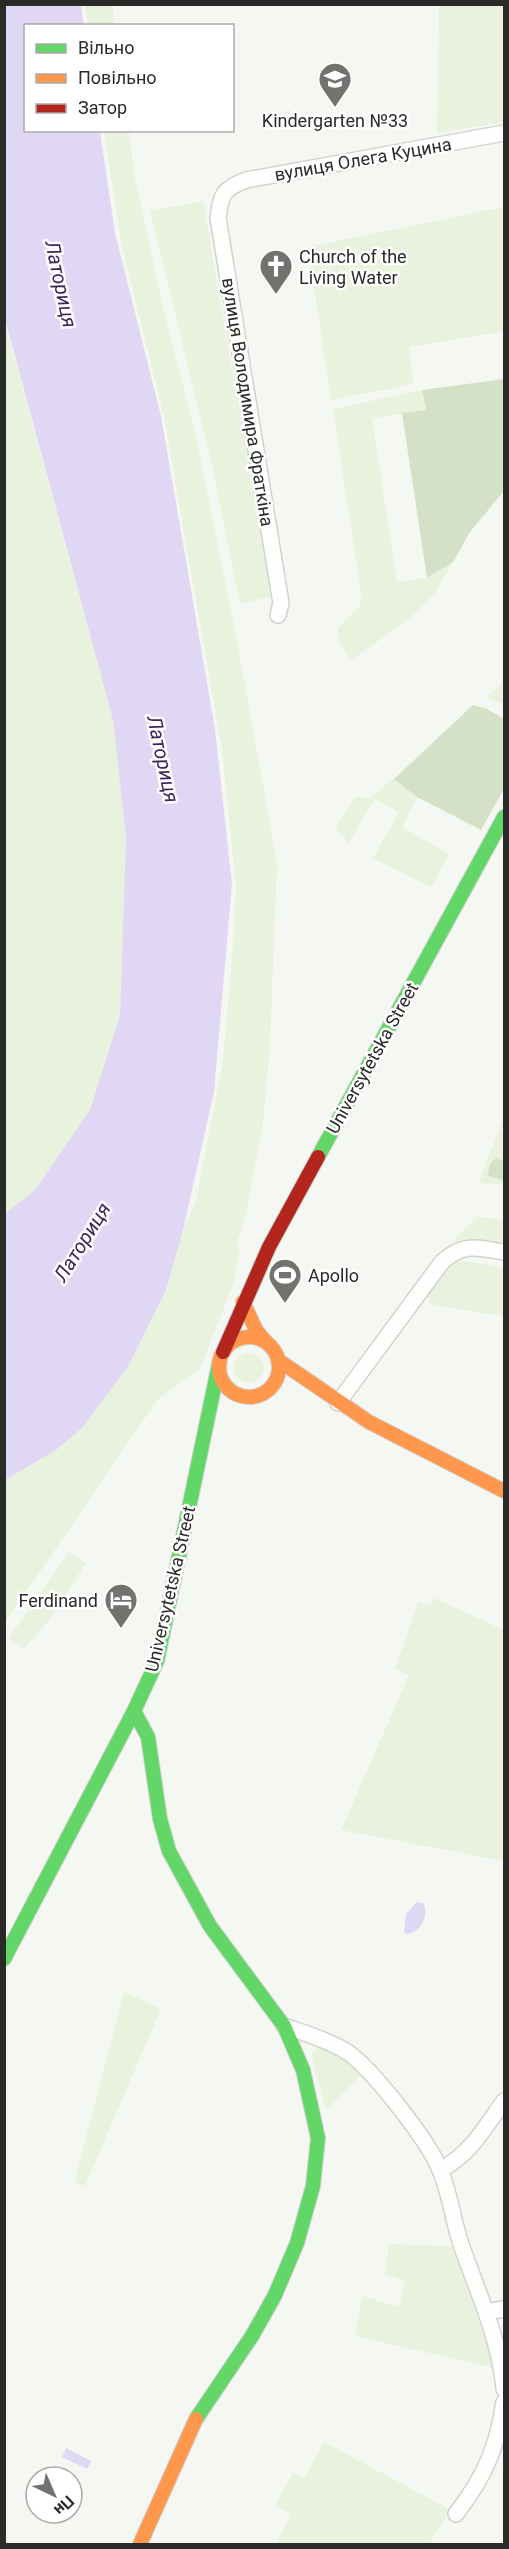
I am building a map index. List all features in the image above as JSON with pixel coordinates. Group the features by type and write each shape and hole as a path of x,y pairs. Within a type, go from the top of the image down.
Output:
{"main road":[{"name":"Universytetska Street","path":"4,1959 158,1661 206,1434 213,1385 243,1302 269,1247 504,817"},
{"path":"206,1434 229,1409 256,1395 276,1380 278,1360 275,1351 256,1330 243,1302"},
{"path":"266,1342 247,1337 229,1344 221,1358 220,1374 231,1390 256,1395 290,1389 338,1404"},
{"path":"278,1360 338,1404 401,1440 504,1491"},
{"path":"134,1711 148,1737 159,1819 169,1851 210,1926 284,2026 303,2070 318,2138 314,2186 297,2243 275,2295 252,2336 200,2410 140,2544"}],"street":[{"name":"вулиця Олега Куцина","path":"226,192 231,186 246,180 504,133"},
{"name":"вулиця Володимира Фраткіна","path":"226,192 220,197 218,218 281,603 278,615"},
{"path":"338,1404 442,1262 451,1253 462,1248 473,1247 504,1251"},
{"path":"284,2026 345,2050 362,2064 394,2100 440,2170 457,2235 486,2312 502,2369 504,2390"},
{"path":"440,2170 456,2162 469,2149 504,2101"},
{"path":"486,2312 504,2309"},
{"path":"456,2514 478,2486 491,2460 504,2402"}],"green space":[{"path":"85,5 113,5 114,24 88,24"},
{"path":"439,5 504,5 504,122 437,133"},
{"path":"104,132 129,132 135,178 165,316 195,432 236,635 277,863 270,1044 263,1123 246,1215 236,1246 240,1248 234,1282 200,1369 158,1399 5,1623 5,1480 56,1450 81,1429 129,1365 166,1290 183,1230 196,1201 223,1061 234,936 236,886 222,750 164,417 122,247"},
{"path":"203,201 272,596 240,604 212,465 150,211"},
{"path":"504,207 504,331 409,347 413,384 331,400 308,247"},
{"path":"4,319 113,720 126,838 120,1015 90,1110 35,1190 5,1214"},
{"path":"504,379 504,491 470,532 453,562 427,578 402,413 426,410 422,390"},
{"path":"422,390 426,410 372,418 397,582 427,578 453,562 435,593 408,620 351,660 340,644 338,628 359,607 362,599 333,409"},
{"path":"504,682 504,704 487,697"},
{"path":"473,705 487,709 504,719 504,789 481,830 417,797 394,779"},
{"path":"394,779 417,797 402,827 449,854 431,887 373,858 399,813 375,799 348,843 335,828 355,797 373,798 371,796"},
{"path":"504,1116 504,1185 479,1183"},
{"path":"497,1158 504,1160 504,1180 488,1176 491,1163"},
{"path":"477,1217 504,1220 504,1243 462,1239 452,1242"},
{"path":"458,1260 504,1268 504,1316 431,1305 427,1296 452,1263"},
{"path":"249,1353 260,1357 264,1368 260,1379 249,1383 238,1379 234,1368 238,1357"},
{"path":"68,1552 86,1563 46,1624 23,1649 9,1638"},
{"path":"434,1598 504,1630 504,1861 341,1830 409,1675 395,1669 418,1602 431,1605"},
{"path":"124,1992 161,2009 85,2186 75,2182 76,2176"},
{"path":"319,2047 332,2050 361,2075 326,2110 312,2058 312,2052"},
{"path":"389,2244 453,2246 495,2368 355,2336 362,2296 399,2307 405,2281 385,2274"},
{"path":"324,2442 451,2510 429,2544 276,2544 291,2514 275,2505 293,2473 304,2478"}],"water":[{"name":"Латориця","path":"4,5 81,5 84,24 24,24 24,132 100,132 115,233 161,416 215,729 232,884 214,1092 183,1230 166,1290 129,1365 81,1429 56,1450 5,1480 5,1214 35,1190 90,1110 120,1015 126,838 113,720 5,319"},
{"path":"417,1902 423,1903 425,1918 416,1930 407,1934 404,1932 406,1914"},
{"path":"66,2448 91,2461 87,2469 84,2465 79,2465 62,2457"}],"traffic: fast":[{"path":"318,1157 504,817"},
{"path":"4,1959 134,1711 157,1661 219,1364"},
{"path":"134,1711 148,1737 160,1819 169,1851 210,1926 284,2026 303,2070 318,2138 313,2186 297,2243 275,2295 252,2336 196,2419"}],"traffic: slow":[{"path":"243,1302 256,1330 266,1342"},
{"path":"249,1337 270,1346 279,1367 270,1388 249,1397 228,1388 219,1367 228,1346 249,1337"},
{"path":"278,1360 369,1422 504,1491"},
{"path":"140,2544 196,2419"}],"traffic: jam":[{"path":"223,1352 269,1247 318,1157"}],"place":[{"name":"Kindergarten №33","path":"335,108"},
{"name":"Church of the Living Water","path":"276,295"},
{"name":"Apollo","path":"285,1304"},
{"name":"Ferdinand","path":"121,1629"}]}
